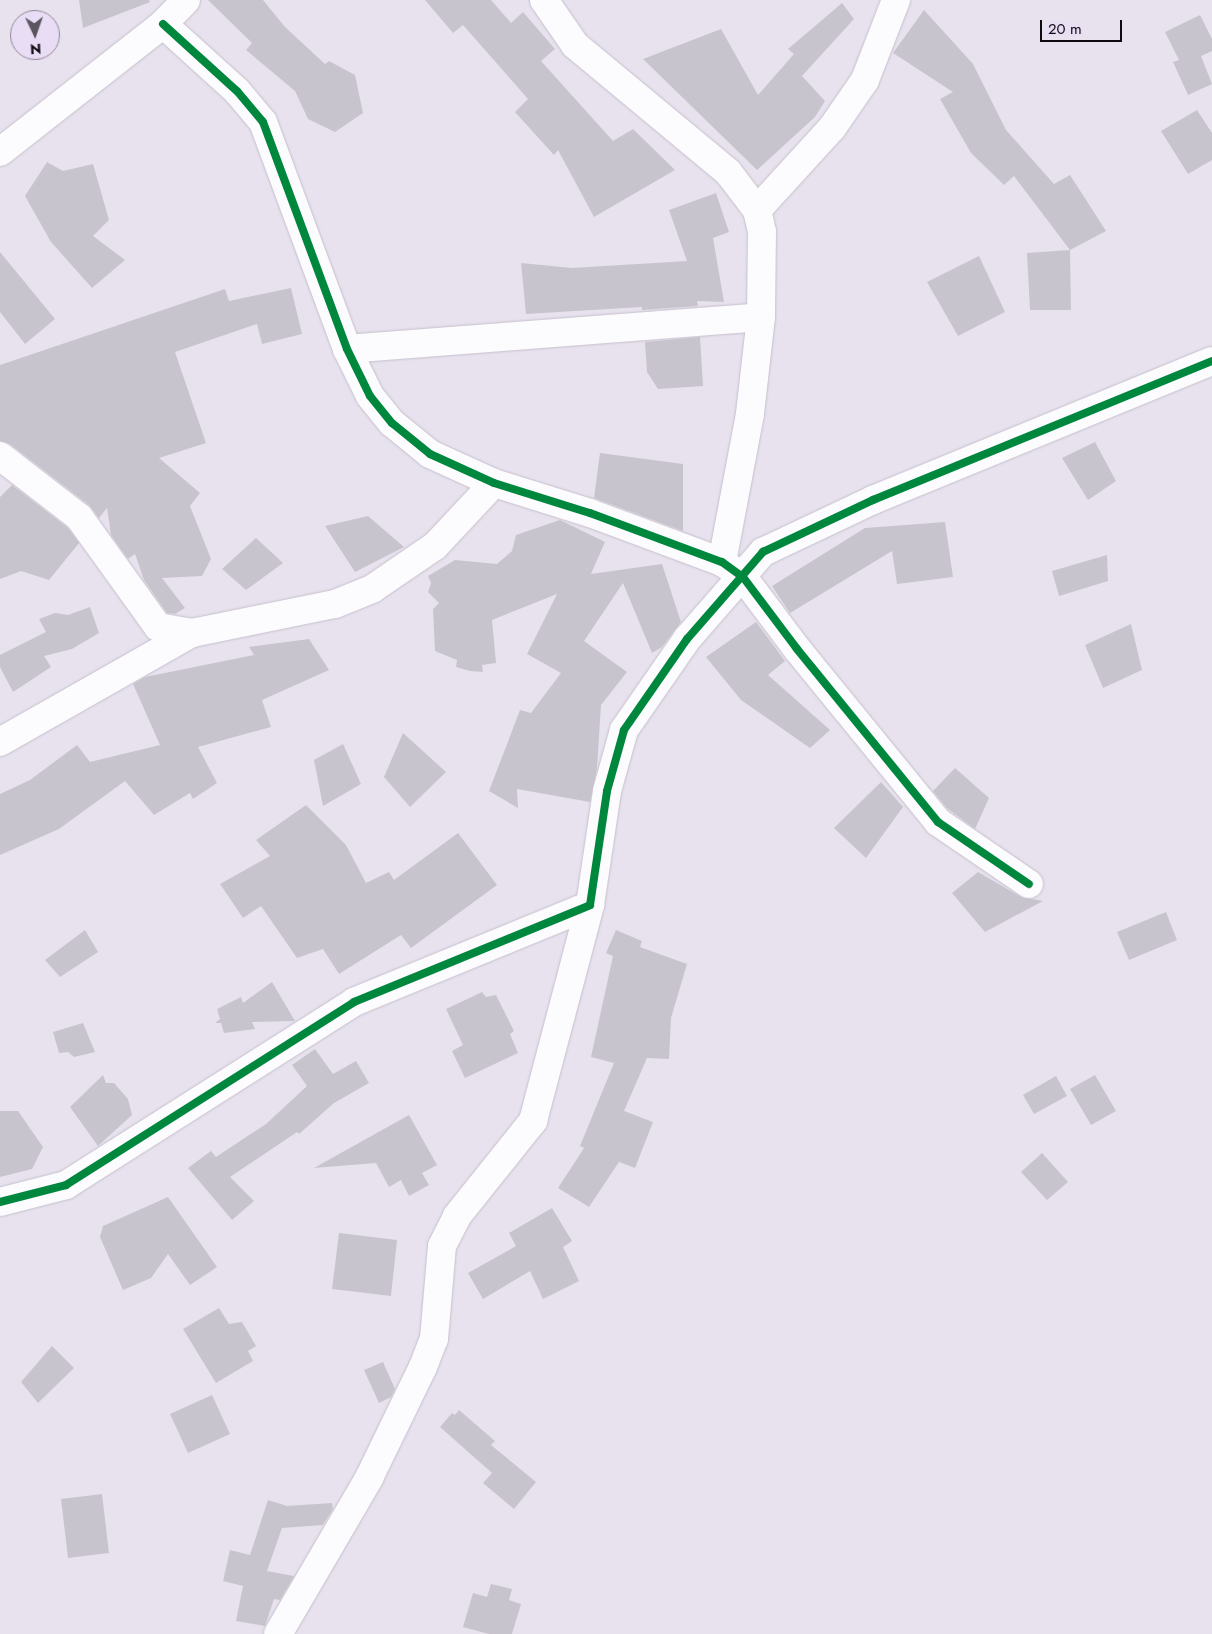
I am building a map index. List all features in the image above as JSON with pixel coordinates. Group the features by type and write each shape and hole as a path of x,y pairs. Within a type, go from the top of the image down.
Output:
{"street":[{"path":"0,152 163,24 186,0"},
{"path":"278,1634 370,1478 423,1367 434,1339 442,1246 457,1216 533,1121 590,905 607,791 624,730 732,570 761,317 762,232 757,210 728,172 575,46 544,0"},
{"path":"757,210 832,128 865,80 896,0"},
{"path":"163,24 237,90 263,122 346,349 370,396 392,423 430,454 494,483 590,513 732,570 938,822 1029,884"},
{"path":"346,349 761,317"},
{"path":"732,570 763,552 873,500 1212,361"},
{"path":"0,456 79,517 158,628 192,633"},
{"path":"0,742 192,633 335,604 372,589 435,546 494,483"},
{"path":"0,1202 66,1185 354,1002 590,905"}],"building":[{"path":"79,0 149,0 150,2 83,28"},
{"path":"208,0 263,0 285,27 325,64 329,61 355,75 363,113 335,132 308,119 295,91 246,50 252,43"},
{"path":"425,0 491,0 511,23 523,12 555,49 541,61 613,141 633,129 675,170 594,217 558,150 554,155 515,112 528,99 463,25 453,33"},
{"path":"842,3 854,19 802,76 825,101 815,117 757,170 643,59 721,29 758,95 794,54 788,49"},
{"path":"924,10 973,64 1006,130 1054,184 1070,175 1106,231 1070,250 1014,176 1004,185 971,153 940,99 953,92 893,53"},
{"path":"1200,15 1212,39 1212,51 1201,56 1212,84 1188,95 1173,62 1179,60 1165,32"},
{"path":"1197,110 1212,133 1212,160 1188,174 1161,131"},
{"path":"47,162 63,171 93,164 109,220 93,236 125,260 92,288 51,242 25,196"},
{"path":"716,193 729,232 713,238 724,302 697,301 698,306 642,310 642,307 526,314 521,263 572,268 687,261 669,210"},
{"path":"1070,250 1071,310 1030,310 1027,253"},
{"path":"0,252 55,319 25,344 0,312"},
{"path":"979,256 1005,312 958,336 927,282"},
{"path":"291,288 302,334 262,344 257,324 175,352 206,443 159,458 200,493 190,506 211,559 202,576 162,578 185,608 175,614 167,613 144,580 135,554 128,559 111,535 107,508 99,518 89,505 10,444 0,441 0,365 225,289 229,301"},
{"path":"700,337 703,386 658,389 647,372 645,342"},
{"path":"1095,442 1116,481 1088,500 1062,458"},
{"path":"600,453 683,464 683,531 594,498"},
{"path":"12,485 68,528 79,543 49,580 21,571 0,579 0,497"},
{"path":"368,516 404,547 355,572 325,526"},
{"path":"560,520 605,542 591,574 662,564 681,622 662,647 652,653 623,583 584,641 627,672 601,705 597,768 590,802 517,789 518,808 489,791 520,710 531,713 561,673 527,654 557,594 492,620 496,663 482,665 483,672 470,671 456,667 457,660 435,651 433,609 439,603 428,592 431,583 428,576 455,560 497,564 512,551 516,535"},
{"path":"945,522 953,577 897,584 892,551 790,613 772,586 865,528"},
{"path":"256,538 283,563 246,590 222,569"},
{"path":"1107,555 1108,581 1059,596 1052,571"},
{"path":"90,607 99,633 72,649 44,656 51,667 13,692 0,667 0,655 46,632 39,619 55,613 68,615"},
{"path":"756,622 785,661 768,675 830,730 810,748 741,700 706,657"},
{"path":"1131,624 1142,670 1103,688 1085,645"},
{"path":"309,639 329,670 262,700 271,727 198,747 217,783 193,799 190,793 154,815 125,781 59,829 0,855 0,794 30,780 77,745 90,762 160,745 133,684 145,677 254,655 249,647"},
{"path":"403,733 446,772 410,807 384,777"},
{"path":"343,744 361,784 323,806 314,760"},
{"path":"955,768 989,798 975,829 947,808 933,791"},
{"path":"881,782 903,807 866,858 834,828"},
{"path":"306,805 346,845 366,883 389,872 394,880 458,833 497,885 411,948 401,935 339,974 323,949 297,958 261,906 243,918 220,884 270,856 256,840"},
{"path":"978,872 1021,897 1043,901 985,932 952,893"},
{"path":"1166,912 1177,940 1129,960 1117,932"},
{"path":"85,930 98,952 60,977 45,960"},
{"path":"616,930 642,941 640,947 687,964 671,1018 669,1059 647,1058 624,1111 653,1122 635,1168 619,1162 589,1207 558,1188 584,1148 580,1146 614,1063 591,1057 613,956 606,953"},
{"path":"272,982 295,1021 252,1022 255,1029 224,1033 221,1023 215,1023 220,1019 217,1009 241,997 243,1003"},
{"path":"482,992 486,997 496,995 514,1031 510,1034 518,1053 465,1078 452,1051 463,1045 446,1009"},
{"path":"83,1023 95,1052 74,1057 68,1052 59,1053 53,1032"},
{"path":"315,1049 333,1074 356,1061 369,1083 334,1103 299,1134 297,1132 230,1177 254,1201 232,1220 188,1168 211,1151 216,1157 266,1124 307,1086 292,1065"},
{"path":"103,1075 106,1083 114,1083 128,1099 132,1115 98,1146 70,1107"},
{"path":"1095,1075 1116,1111 1091,1125 1070,1089"},
{"path":"1056,1076 1067,1096 1034,1114 1023,1095"},
{"path":"0,1111 18,1111 43,1147 32,1169 0,1177"},
{"path":"409,1115 437,1165 422,1173 429,1185 409,1196 401,1180 389,1187 376,1163 314,1168"},
{"path":"1042,1153 1068,1182 1047,1200 1021,1172"},
{"path":"168,1197 217,1267 190,1285 168,1254 151,1278 123,1290 100,1237 103,1226"},
{"path":"552,1208 572,1241 563,1247 579,1281 543,1299 530,1271 483,1299 468,1273 516,1246 509,1233"},
{"path":"339,1233 397,1240 391,1296 332,1289"},
{"path":"219,1308 229,1324 242,1322 256,1346 248,1351 253,1361 216,1383 183,1329"},
{"path":"52,1346 74,1368 38,1403 21,1382"},
{"path":"383,1362 395,1389 391,1397 379,1403 364,1370"},
{"path":"212,1395 230,1434 188,1453 170,1414"},
{"path":"459,1410 495,1441 491,1445 536,1482 514,1509 483,1483 492,1473 440,1427 452,1413 455,1415"},
{"path":"102,1494 109,1553 68,1558 61,1499"},
{"path":"268,1500 287,1506 332,1503 333,1509 323,1525 282,1528 267,1571 294,1576 280,1600 274,1599 265,1626 236,1621 243,1586 223,1581 230,1550 250,1555"},
{"path":"491,1584 512,1589 509,1600 521,1604 512,1634 489,1634 463,1627 473,1593 487,1597"}],"cycle path":[{"path":"163,24 237,91 263,122 347,349 370,396 392,423 430,454 494,483 590,513 722,562 743,577 797,649 938,822 1029,884"},
{"path":"0,1202 66,1185 354,1002 590,905 607,791 624,730 687,639 763,552 873,500 1212,361"}]}
